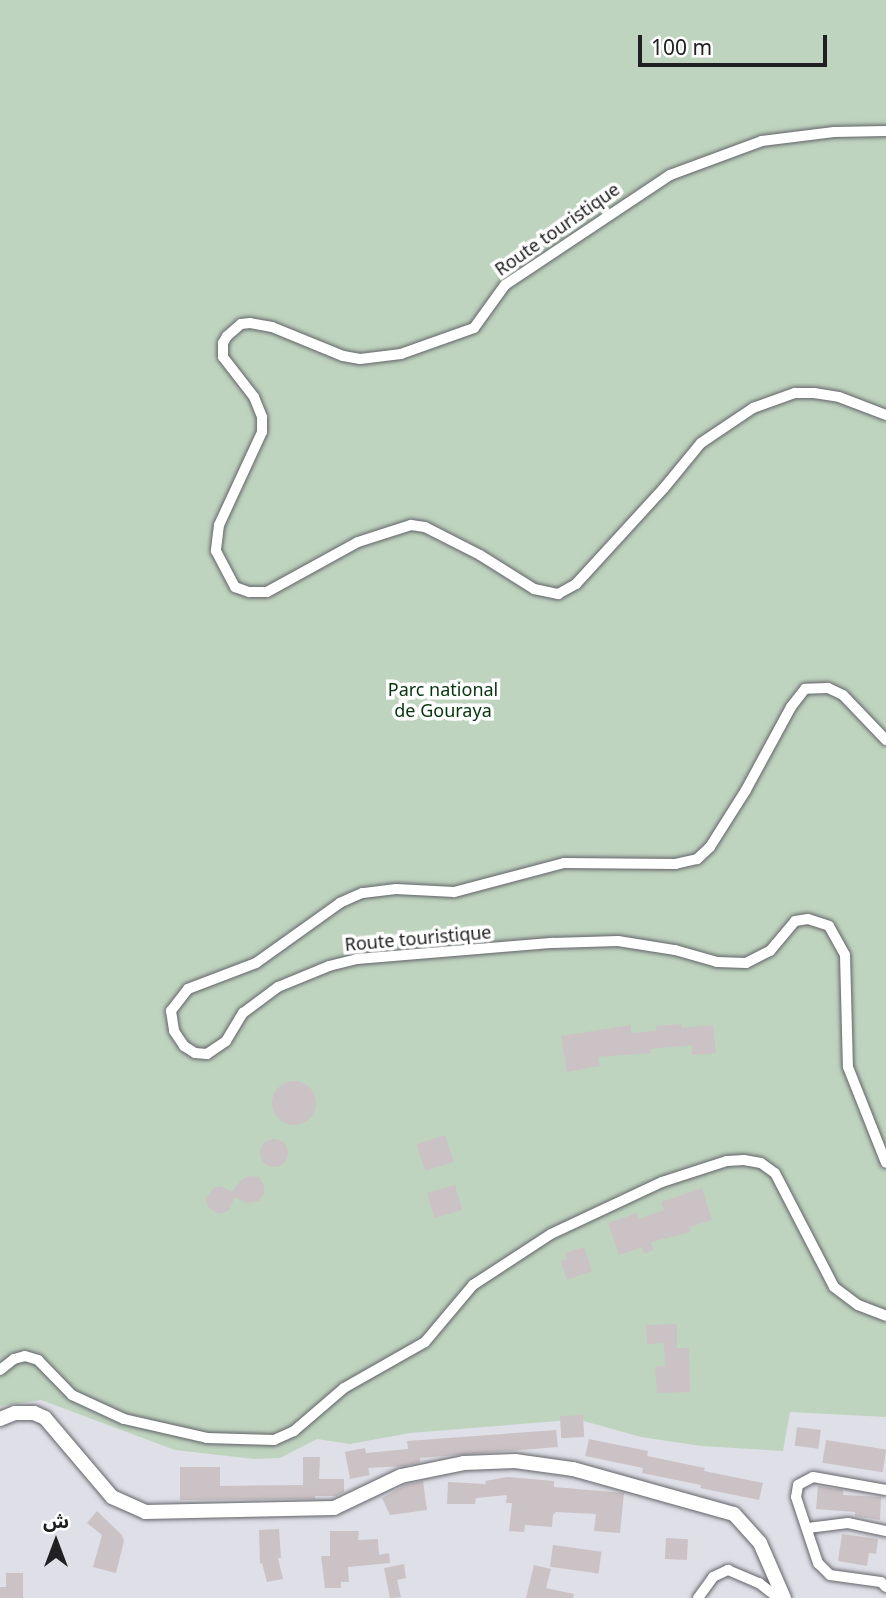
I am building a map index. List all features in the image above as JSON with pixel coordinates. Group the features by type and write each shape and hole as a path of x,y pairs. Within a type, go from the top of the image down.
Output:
{"main road":[{"path":"0,1419 15,1413 34,1413 46,1418 112,1497 145,1512 334,1508 401,1476 464,1463 515,1461 573,1469 734,1514 760,1543 784,1598"}],"street":[{"name":"Route touristique","path":"886,131 834,132 770,139 670,175 643,190 505,285 474,328 401,354 360,359 343,356 272,327 241,324 223,343 223,357 254,397 262,417 262,432 219,526 215,539 216,551 236,587 249,592 267,592 358,542 382,532 411,525 425,527 480,555 534,589 558,594 576,584 664,488 701,443 753,408 795,393 814,393 839,397 886,415"},
{"name":"Route touristique","path":"886,740 843,695 828,688 806,689 790,706 746,790 710,847 697,859 676,864 564,863 454,892 396,889 362,893 340,903 256,963 188,989 171,1011 174,1031 184,1046 195,1053 207,1054 226,1041 243,1013 278,987 329,966 357,959 553,943 618,941 665,948 717,962 746,963 769,951 795,922 808,919 829,926 845,955 848,985 845,1040 848,1067 886,1163"},
{"path":"0,1370 14,1359 24,1356 38,1360 72,1395 124,1419 207,1438 274,1440 294,1431 344,1388 425,1342 473,1285 551,1234 662,1182 727,1161 761,1163 775,1174 834,1287 858,1305 886,1316"},
{"path":"886,1490 813,1478 798,1485 796,1497 818,1563 830,1575 881,1582 886,1587"},
{"path":"808,1528 848,1523 886,1531"},
{"path":"698,1598 713,1577 728,1570 759,1583 778,1598"}],"green space":[{"name":"Parc national de Gouraya","path":"0,0 886,0 886,1417 790,1412 783,1451 701,1446 641,1437 580,1420 410,1433 350,1444 317,1439 280,1458 254,1459 175,1450 41,1400 0,1406"}],"building":[{"path":"681,1024 681,1028 713,1025 716,1053 692,1055 692,1045 651,1049 651,1053 598,1057 600,1066 567,1072 561,1036 631,1025 631,1033 656,1031 656,1026"},
{"path":"294,1081 309,1088 316,1103 309,1118 294,1125 279,1118 272,1103 279,1088"},
{"path":"445,1135 454,1162 425,1171 416,1144"},
{"path":"274,1139 284,1143 288,1153 284,1163 274,1167 264,1163 260,1153 264,1143"},
{"path":"249,1176 259,1177 264,1185 264,1193 259,1201 246,1203 235,1197 228,1211 219,1214 208,1207 206,1199 213,1188 221,1186 232,1192 241,1180"},
{"path":"455,1185 462,1210 434,1218 427,1193"},
{"path":"702,1188 712,1220 689,1227 691,1232 651,1242 654,1250 644,1254 642,1247 619,1255 608,1223 637,1213 639,1219 664,1210 661,1202"},
{"path":"584,1247 592,1271 567,1280 561,1261 567,1259 565,1253"},
{"path":"677,1324 677,1348 689,1348 690,1392 657,1393 655,1366 665,1366 664,1343 647,1344 646,1325"},
{"path":"583,1415 584,1437 561,1438 560,1416"},
{"path":"797,1427 821,1430 819,1449 795,1446"},
{"path":"556,1430 558,1447 420,1458 420,1462 404,1466 368,1468 370,1475 350,1479 345,1452 365,1448 366,1453 408,1449 407,1441"},
{"path":"589,1439 648,1451 647,1456 705,1468 704,1471 763,1483 759,1500 700,1488 701,1485 642,1473 643,1468 585,1456"},
{"path":"826,1440 886,1450 883,1472 822,1463"},
{"path":"303,1457 320,1457 319,1479 344,1479 344,1492 336,1496 315,1496 315,1499 180,1500 180,1467 220,1467 220,1486 303,1485"},
{"path":"507,1477 554,1481 554,1487 624,1493 620,1533 594,1531 596,1514 556,1512 553,1515 552,1527 525,1525 524,1532 509,1531 512,1503 506,1503 507,1495 476,1498 475,1504 447,1504 448,1482 486,1484 485,1481"},
{"path":"423,1481 427,1510 390,1515 382,1498 405,1485"},
{"path":"818,1486 843,1490 843,1495 881,1497 880,1520 855,1516 855,1512 816,1509"},
{"path":"97,1511 122,1535 124,1541 116,1573 93,1567 102,1535 87,1523"},
{"path":"279,1529 281,1558 278,1558 283,1579 267,1582 262,1563 260,1564 259,1530"},
{"path":"330,1531 359,1531 358,1540 378,1539 379,1555 389,1553 390,1563 348,1567 349,1582 341,1582 341,1588 325,1588 321,1556 330,1556"},
{"path":"842,1534 878,1539 876,1554 869,1553 867,1566 838,1561"},
{"path":"666,1538 688,1539 687,1560 665,1559"},
{"path":"553,1545 602,1552 598,1574 550,1567"},
{"path":"404,1564 406,1578 397,1580 401,1597 390,1598 384,1568"},
{"path":"534,1565 551,1569 546,1588 574,1594 573,1598 526,1598"},
{"path":"6,1573 23,1573 23,1598 0,1598 0,1587 6,1587"}]}
